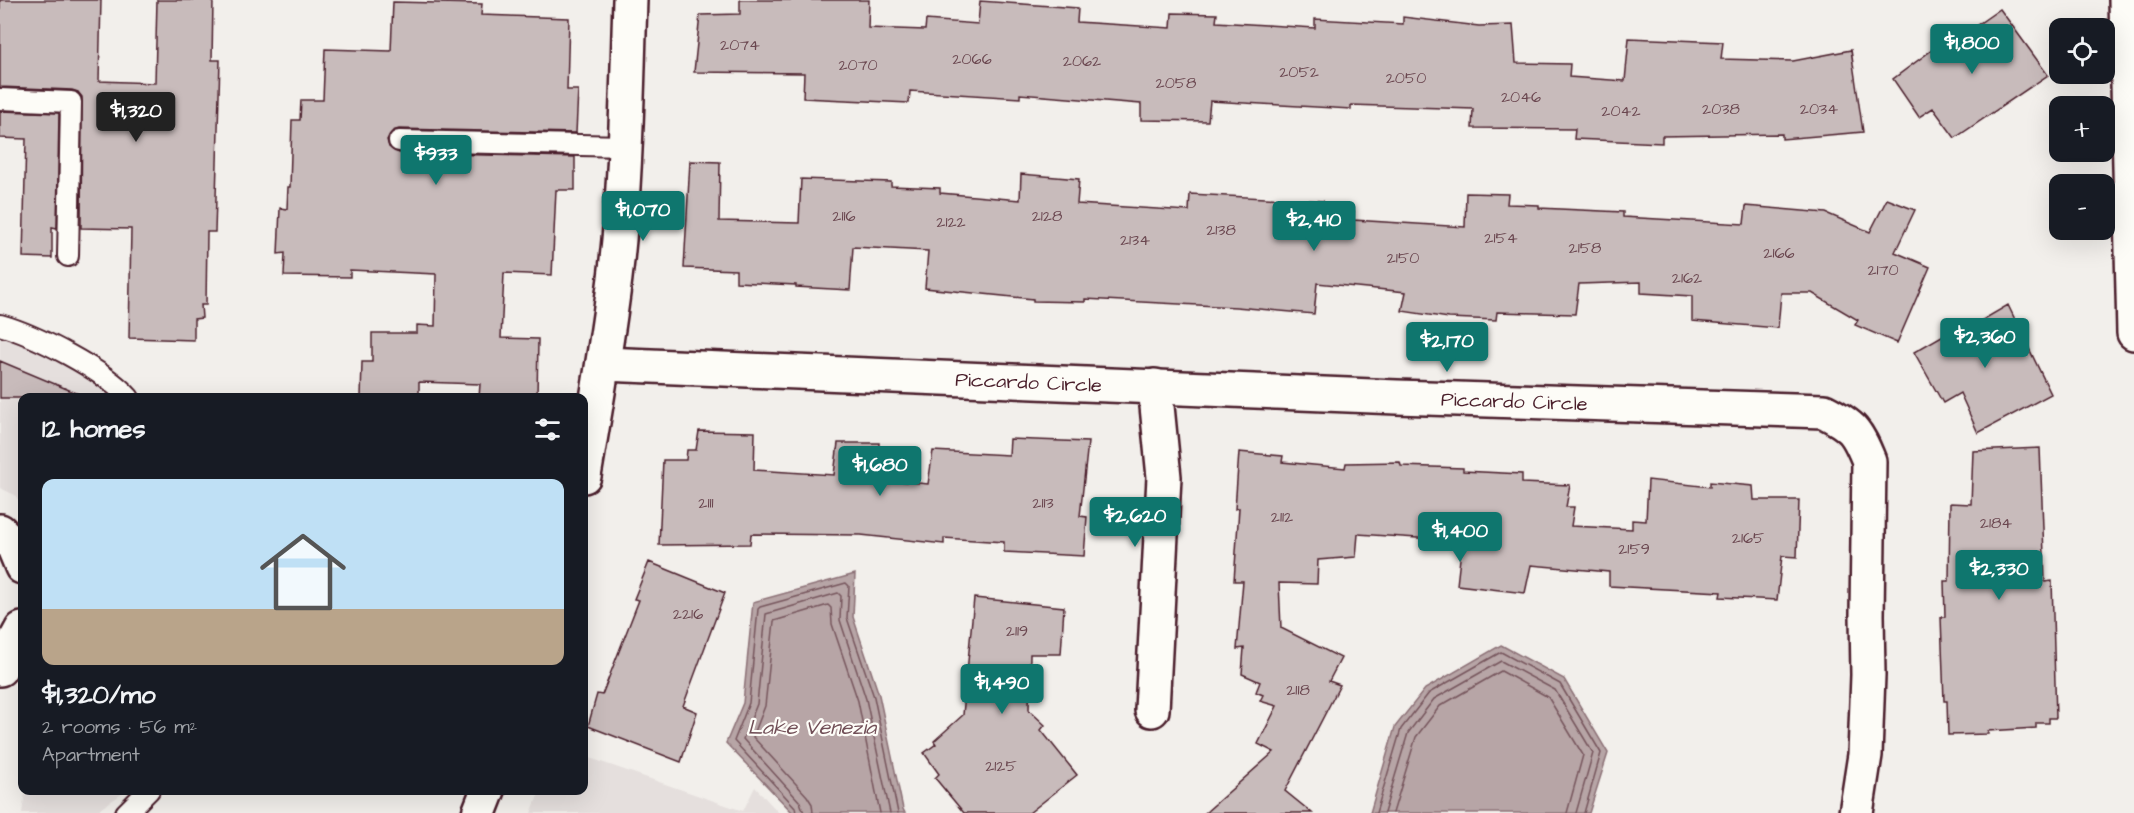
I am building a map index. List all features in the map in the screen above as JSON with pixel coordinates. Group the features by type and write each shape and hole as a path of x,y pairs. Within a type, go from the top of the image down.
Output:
{"street":[{"path":"588,452 615,276 625,146 630,0"},
{"path":"2126,0 2134,333"},
{"name":"Piccardo Circle","path":"603,364 1397,397 1824,411 1847,424 1860,439 1869,461 1868,675 1865,755 1856,813"},
{"path":"1152,710 1164,477 1155,386"},
{"path":"0,531 12,543 18,557"},
{"path":"0,669 18,636"},
{"path":"478,813 486,795"}],"lane":[{"path":"0,99 71,102 68,256"},
{"path":"399,141 625,146"},
{"path":"0,325 85,363 123,393"},
{"path":"126,813 144,795"}],"shaded area":[{"path":"0,320 125,393 18,393 18,500 15,495 0,488"},
{"path":"588,757 743,811 755,787 779,813 531,813 538,795 588,795"},
{"path":"24,795 120,795 94,813 22,813"}],"water":[{"name":"Lake Venezia","path":"855,574 853,617 879,695 905,813 793,813 726,743 743,703 753,602"},
{"path":"1501,645 1564,679 1608,753 1589,813 1370,813 1395,727 1425,689"}],"building":[{"path":"0,0 101,0 99,81 155,83 157,0 213,0 212,60 220,60 215,232 207,232 206,305 201,305 202,318 194,319 194,340 129,338 131,229 81,228 82,97 78,92 72,90 0,87"},
{"path":"740,0 869,0 868,28 925,30 926,20 978,24 980,1 1078,8 1077,22 1171,28 1172,13 1217,14 1216,22 1315,28 1315,19 1403,24 1403,17 1479,26 1513,25 1516,63 1570,64 1569,77 1625,81 1629,38 1723,42 1721,59 1793,61 1851,50 1863,132 1782,139 1782,134 1662,136 1662,143 1574,139 1575,129 1472,128 1473,109 1351,105 1351,109 1210,101 1208,121 1141,120 1141,104 1020,94 1020,98 910,91 909,103 803,98 804,73 694,72 700,15 740,14"},
{"path":"393,2 482,4 481,15 569,18 567,90 578,90 576,133 399,129 393,131 387,140 389,147 399,153 575,157 575,190 556,190 552,275 504,273 501,338 538,339 537,393 479,393 480,384 419,382 419,393 361,393 362,362 372,362 372,333 417,333 417,325 435,326 436,274 350,270 350,277 284,276 285,253 278,254 280,208 287,209 292,120 300,120 301,100 323,100 325,49 391,51"},
{"path":"2000,9 2048,75 1955,138 1933,108 1919,117 1893,79 1940,44 1944,48"},
{"path":"0,111 59,113 57,228 52,227 52,258 23,257 26,139 0,138"},
{"path":"690,161 720,162 719,221 799,223 801,179 891,182 891,186 940,188 940,193 1020,200 1021,174 1079,179 1077,204 1189,211 1190,194 1323,201 1323,208 1354,211 1353,220 1465,227 1466,193 1508,194 1507,204 1539,205 1539,208 1623,212 1623,217 1744,224 1746,206 1826,213 1870,232 1887,199 1915,210 1895,252 1930,267 1897,343 1855,325 1858,320 1812,293 1781,293 1778,328 1692,321 1692,296 1641,293 1641,282 1579,284 1575,314 1497,312 1496,320 1449,318 1402,311 1406,292 1317,283 1314,314 1236,307 1085,299 1085,302 1033,301 1033,299 925,288 928,251 853,247 850,290 736,282 736,270 684,268"},
{"path":"2008,305 2051,394 1978,433 1960,393 1943,403 1914,352 1959,326 1962,332"},
{"path":"0,361 76,393 18,393 18,398 0,398"},
{"path":"699,431 755,432 754,470 834,475 838,443 879,443 878,479 928,484 933,451 1009,455 1010,439 1088,442 1080,516 1087,517 1084,556 1004,552 1004,542 944,538 944,544 861,535 751,534 750,544 659,545 663,460 686,460 687,450 696,450"},
{"path":"2040,448 2045,582 2052,581 2056,718 2049,718 2049,723 2036,723 2036,728 1988,731 1988,734 1948,735 1947,701 1944,701 1941,617 1945,617 1944,581 1949,581 1950,503 1971,504 1973,451"},
{"path":"1239,452 1283,456 1282,462 1345,468 1346,463 1400,462 1401,466 1463,468 1463,471 1522,474 1522,483 1570,485 1566,507 1574,507 1571,526 1632,529 1632,520 1646,521 1648,480 1710,487 1710,482 1753,486 1754,500 1799,500 1797,557 1782,556 1777,600 1720,597 1721,592 1609,586 1609,572 1531,565 1525,593 1457,585 1462,541 1358,534 1356,557 1318,560 1317,584 1279,583 1281,628 1341,658 1329,681 1340,685 1285,791 1312,813 1205,813 1274,752 1258,744 1277,706 1260,701 1263,695 1256,692 1260,682 1242,674 1244,648 1237,649 1243,581 1234,581 1239,508 1235,509"},
{"path":"649,562 725,593 683,706 697,712 681,762 588,726 597,694 602,695 639,600 634,599"},
{"path":"974,598 1064,607 1061,654 1030,654 1029,710 1045,725 1041,730 1077,775 1029,813 964,813 935,778 939,774 924,753 936,744 934,741 963,715"}]}
